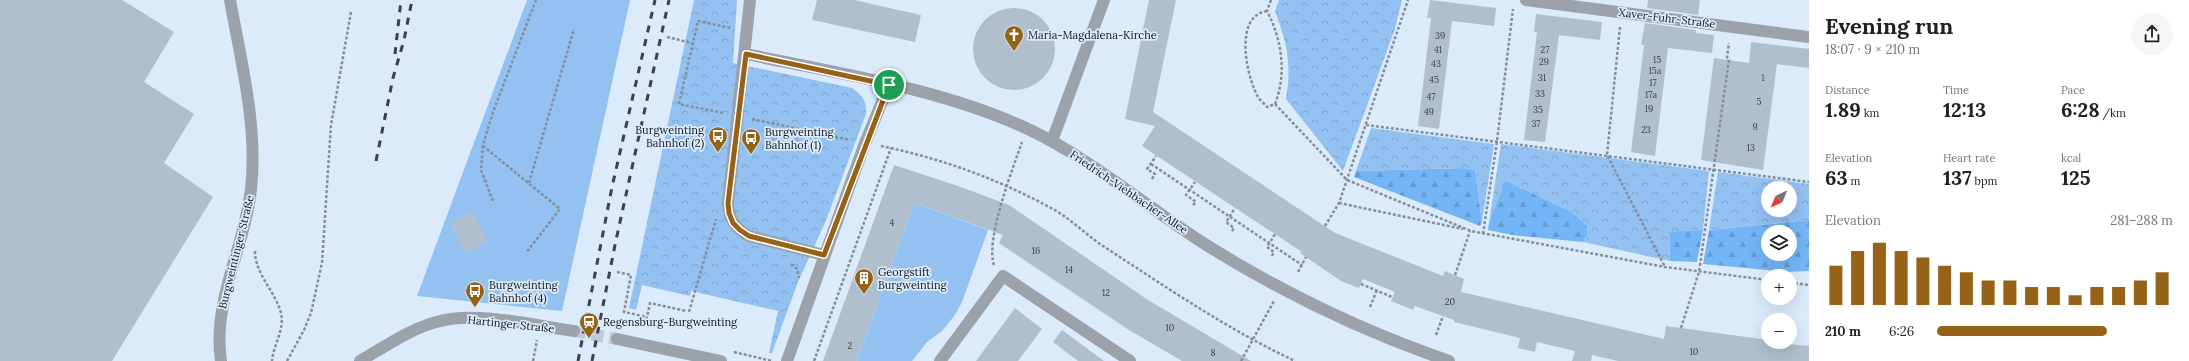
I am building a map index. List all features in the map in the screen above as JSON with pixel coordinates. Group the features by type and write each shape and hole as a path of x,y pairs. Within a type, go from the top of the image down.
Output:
{"street":[{"name":"Burgweintinger Straße","path":"221,361 218,342 220,316 244,226 251,190 252,161 244,80 230,0"},
{"path":"750,0 746,54 728,203 729,213 733,223 749,236 824,255"},
{"path":"1052,141 1104,0"},
{"name":"Xaver-Fuhr-Straße","path":"1526,0 1809,37"},
{"name":"Friedrich-Viehbacher-Allee","path":"746,54 944,97 1027,128 1052,141 1098,169 1197,239 1282,287 1308,301 1384,336 1449,361"},
{"path":"787,361 824,255 889,85"},
{"path":"940,361 1003,276 1130,361"},
{"name":"Hartinger Straße","path":"360,361 414,330 441,321 471,318 574,331"},
{"path":"617,339 721,361"}],"path":[{"path":"493,200 481,170 483,145 493,112 536,0"},
{"path":"1267,11 1258,12 1250,20 1245,40 1248,68 1257,96 1267,107 1275,104 1281,89 1282,71 1279,41 1275,26 1267,11 1271,0"},
{"path":"1325,226 1339,203 1408,0"},
{"path":"1483,234 1497,141 1513,8"},
{"path":"287,361 304,330 311,313 322,263 331,125 351,12"},
{"path":"1622,12 1607,155 1665,267"},
{"path":"738,116 679,104 698,20 747,32"},
{"path":"1681,328 1699,272 1730,60 1727,57 1731,27"},
{"path":"529,183 574,30"},
{"path":"667,37 692,43"},
{"path":"1275,104 1346,180 1471,231"},
{"path":"1366,125 1809,182"},
{"path":"1003,276 994,266 992,248 1007,186 1027,128"},
{"path":"483,145 560,209 526,253"},
{"path":"814,361 891,148"},
{"path":"1152,179 1155,174 1147,169 1156,156"},
{"path":"1151,164 1302,265"},
{"path":"1193,205 1196,202 1186,195 1195,182"},
{"path":"1007,186 1053,209 1095,240 1195,306 1252,341 1296,361"},
{"path":"1339,203 1483,234 1665,267 1761,279"},
{"path":"1232,231 1234,228 1226,222 1235,208"},
{"path":"716,215 719,230"},
{"path":"628,323 645,326 650,303 688,312 716,219"},
{"path":"1455,275 1471,231"},
{"path":"1272,256 1274,252 1267,247 1275,234"},
{"path":"1298,272 1306,257"},
{"path":"785,258 796,269 801,283"},
{"path":"617,272 631,275 624,312 647,317"},
{"path":"1361,284 1392,297"},
{"path":"1797,284 1809,285"},
{"path":"1241,361 1282,287"},
{"path":"1370,307 1376,290"},
{"path":"1436,335 1443,316"},
{"path":"772,361 774,354"},
{"path":"533,361 534,357"}],"green space":[{"path":"527,0 630,0 562,311 417,296"},
{"path":"694,0 737,0 733,63 852,88 859,93 866,105 866,114 825,223 798,282 772,353 769,353 778,311 691,291 690,296 642,285 636,310 629,308"},
{"path":"1279,0 1402,0 1395,29 1343,171 1286,99 1288,87 1287,54 1283,33 1275,11"},
{"path":"1371,128 1494,144 1482,222 1475,170 1464,168 1356,171"},
{"path":"1501,144 1709,171 1703,230 1669,232 1670,261 1583,242 1588,234 1587,226 1572,212 1505,180 1489,223"},
{"path":"1464,168 1475,170 1482,222 1480,226 1354,177 1356,171"},
{"path":"1718,172 1786,181 1761,181 1761,217 1797,217 1797,182 1809,184 1809,220 1709,230"},
{"path":"1505,180 1572,212 1587,226 1588,234 1583,242 1512,235 1488,230 1489,223"},
{"path":"914,203 988,230 962,302 955,315 942,331 927,342 912,361 857,361"},
{"path":"1809,220 1809,271 1797,272 1797,269 1761,270 1703,264 1709,230"},
{"path":"1703,230 1697,262 1670,261 1669,231"}],"building":[{"path":"0,0 122,0 174,32 144,82 194,114 164,163 213,197 112,361 0,361"},
{"path":"817,0 854,0 921,15 915,42 812,20"},
{"path":"1149,0 1176,0 1153,112 1335,233 1443,276 1445,271 1464,279 1461,292 1664,339 1666,326 1761,339 1761,349 1797,349 1797,345 1809,346 1809,361 1618,361 1592,355 1591,361 1572,361 1575,351 1537,342 1535,352 1518,348 1520,338 1454,322 1454,320 1415,306 1413,310 1391,301 1395,292 1363,279 1359,288 1341,281 1300,253 1302,252 1142,146 1155,126 1125,119"},
{"path":"1430,0 1496,8 1494,26 1452,21 1439,129 1418,126 1431,18 1427,18"},
{"path":"1648,0 1700,0 1698,15 1647,8"},
{"name":"Maria-Magdalena-Kirche","path":"1006,8 1022,8 1037,15 1048,26 1055,41 1055,57 1052,65 1043,78 1030,87 1022,90 1006,90 991,83 980,72 973,57 973,41 980,26 991,15"},
{"path":"1536,14 1602,22 1600,40 1559,35 1545,142 1524,140 1537,32 1534,32"},
{"path":"1645,23 1696,30 1696,33 1714,35 1712,53 1668,48 1655,156 1631,152 1644,45 1641,45"},
{"path":"1751,42 1809,49 1809,68 1777,64 1763,170 1701,160 1714,58 1749,63"},
{"path":"894,165 1009,205 1148,300 1251,361 1182,361 1129,330 999,243 1003,235 914,203 857,361 823,361"},
{"path":"472,211 488,241 467,253 450,223"},
{"path":"1015,308 1042,329 1018,361 976,361"},
{"path":"1062,330 1104,361 1078,361 1053,342"}],"tunnel":[{"path":"574,331 617,339"}],"railway":[{"path":"395,54 401,0"},
{"path":"376,161 393,78 404,40 412,0"},
{"path":"578,361 612,187 655,0"},
{"path":"592,361 616,240 669,0"}],"place":[{"name":"Maria-Magdalena-Kirche","path":"1014,52"},
{"name":"Burgweinting Bahnhof (2)","path":"718,153"},
{"name":"Burgweinting Bahnhof (1)","path":"751,155"},
{"name":"Georgstift Burgweinting","path":"864,295"},
{"name":"Burgweinting Bahnhof (4)","path":"475,308"},
{"name":"Regensburg-Burgweinting","path":"589,339"}],"route":[{"path":"746,54 889,85 824,255 749,236 733,223 729,213 728,203 746,54"}]}
